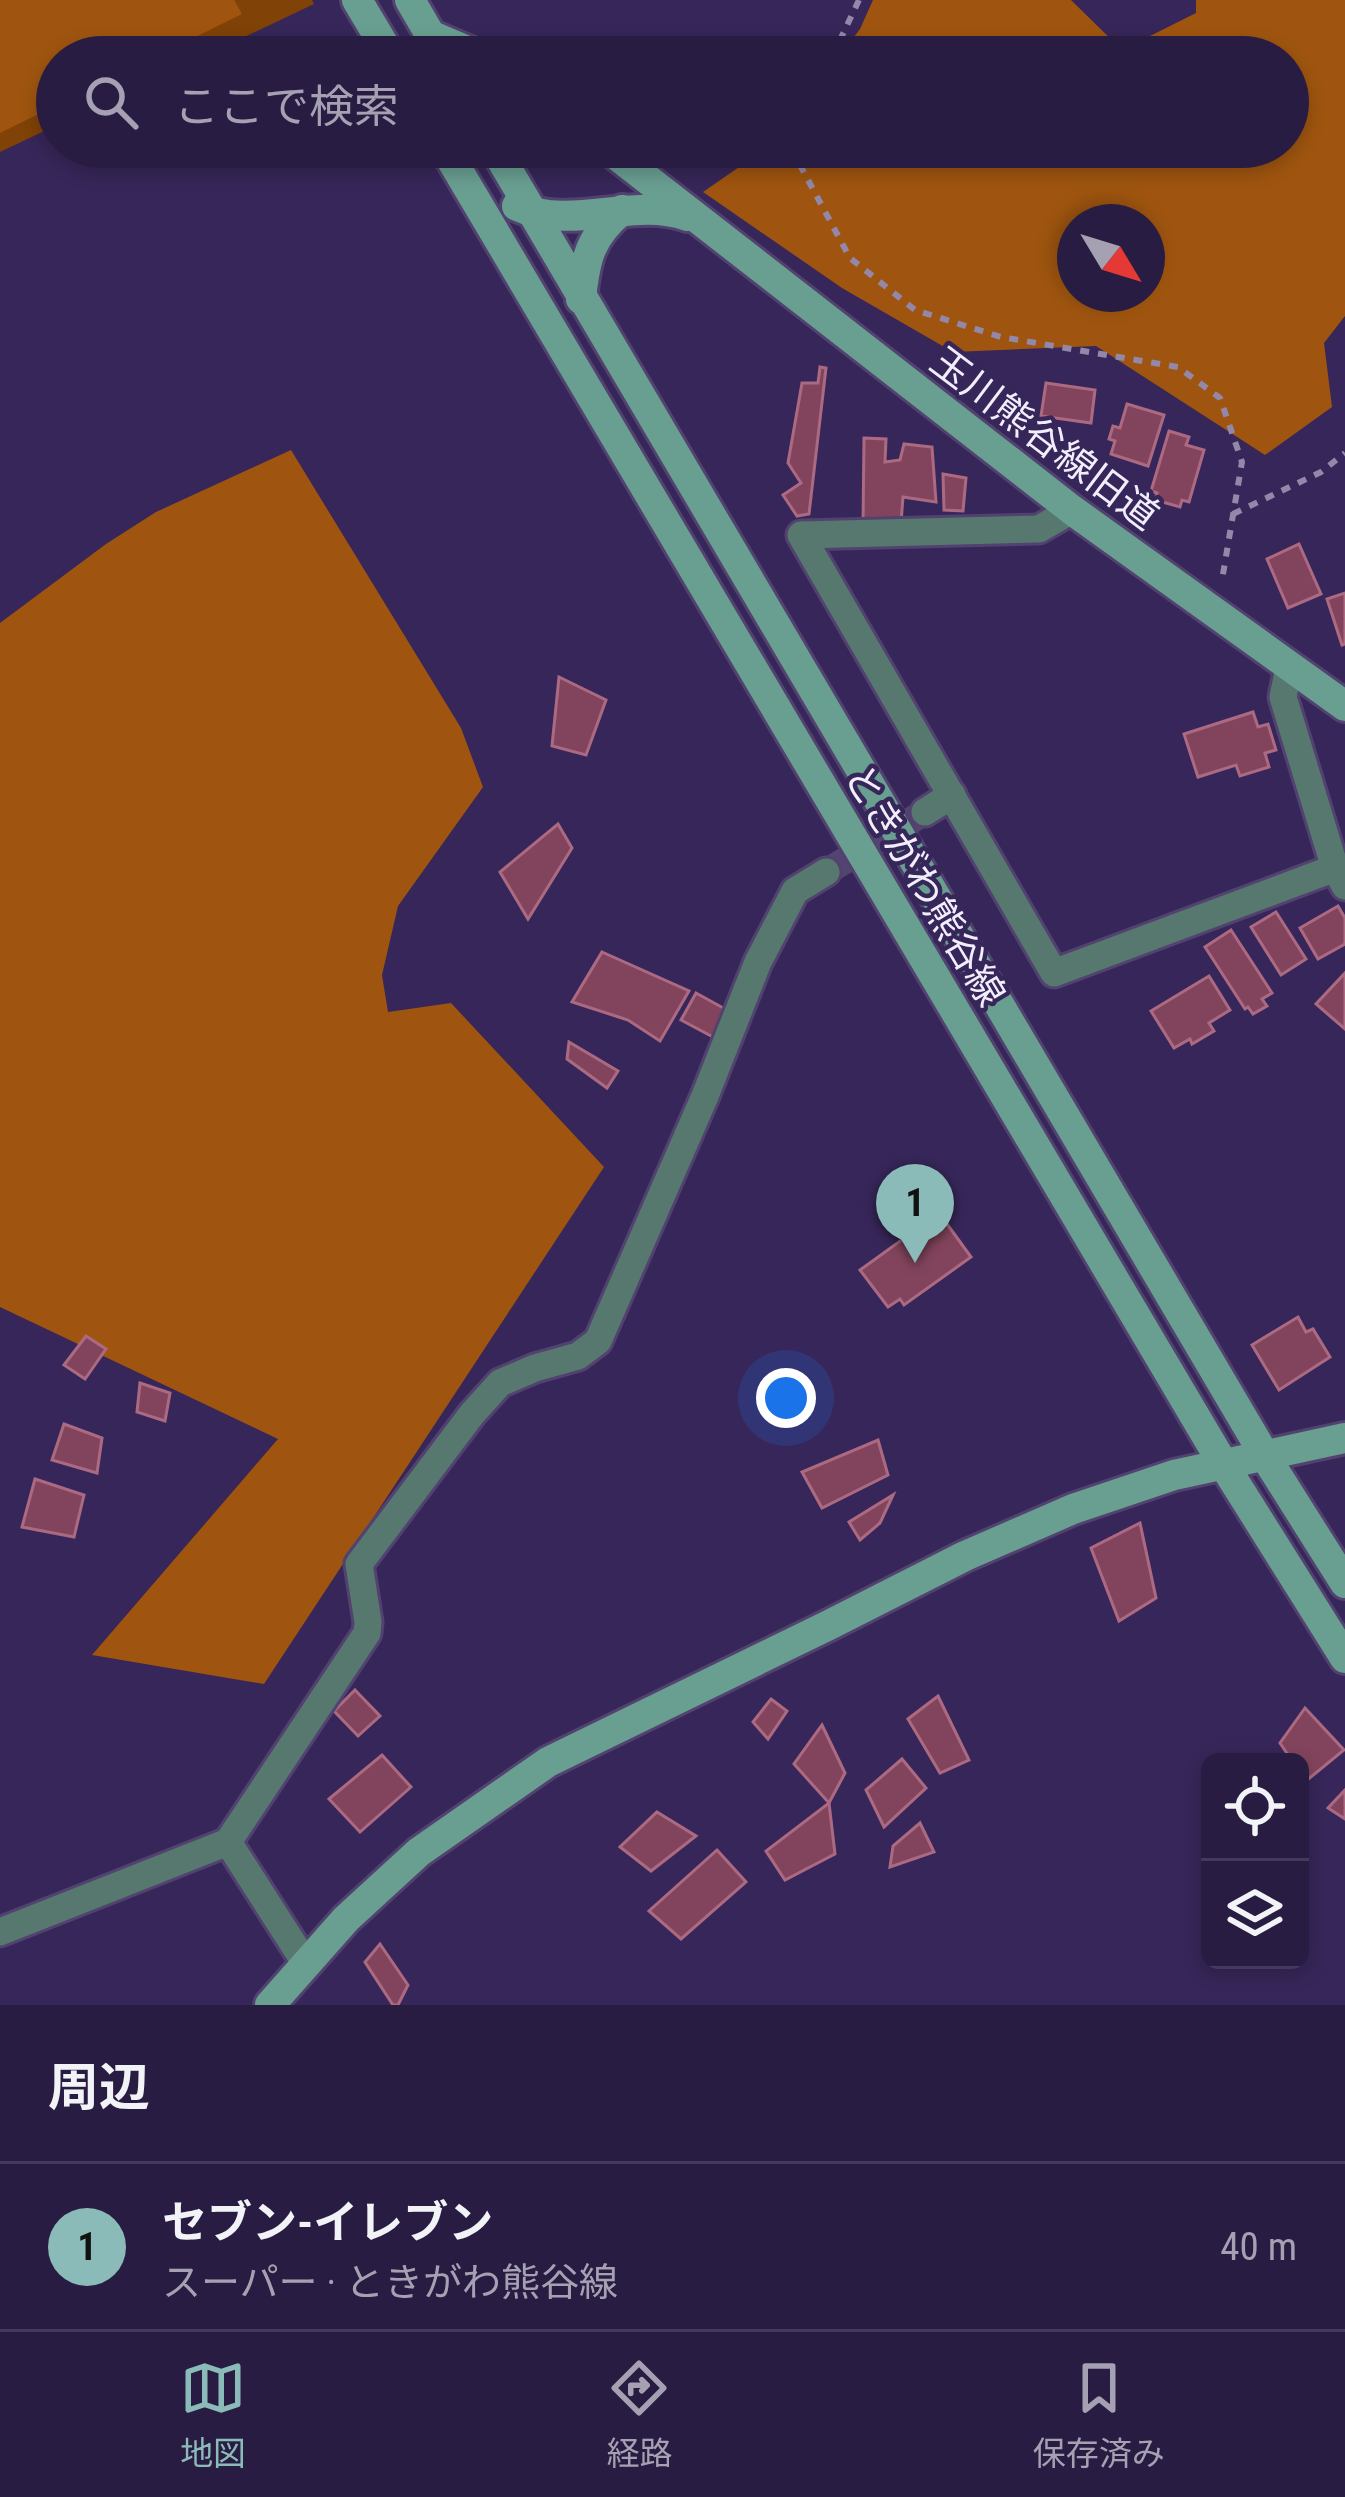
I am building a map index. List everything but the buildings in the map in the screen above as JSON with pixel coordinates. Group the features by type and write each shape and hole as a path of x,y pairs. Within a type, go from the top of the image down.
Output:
{"main road":[{"path":"357,0 378,36"},
{"path":"410,0 430,36"},
{"name":"ときがわ熊谷線","path":"456,168 1222,1462 1345,1658"},
{"name":"ときがわ熊谷線","path":"506,168 1264,1456 1345,1583"},
{"name":"玉川熊谷線旧道","path":"634,168 1072,510 1345,706"},
{"path":"464,181 530,212 574,218 654,208 705,222"},
{"path":"581,299 592,243 622,210"},
{"path":"270,2005 301,1982 346,1919 419,1852 548,1762 965,1556 1073,1509 1222,1462 1345,1438"}],"street":[{"path":"1072,510 1039,529 801,536 1054,973 1340,877 1283,697 1289,668"},
{"path":"925,812 952,796"},
{"path":"0,1932 228,1842 367,1633 359,1564 500,1383 578,1356 598,1341 758,962 795,891 826,872"},
{"path":"228,1842 301,1982"}],"path":[{"path":"842,36 859,0"},
{"path":"802,168 850,258 915,310 1001,337 1178,367 1220,398 1242,462 1216,615"},
{"path":"1233,514 1321,472 1345,452"}],"shaded area":[{"path":"0,0 312,0 314,4 246,36 36,36 36,135 0,152"},
{"path":"0,0 234,0 242,14 197,36 36,36 36,115 0,133"},
{"path":"873,0 1071,0 1108,36 855,36"},
{"path":"1196,0 1345,0 1345,316 1324,343 1332,407 1265,455 1096,346 953,352 842,288 703,192 738,168 1309,168 1309,36 1150,36 1196,13"},
{"path":"291,450 461,728 483,787 398,906 382,975 388,1012 451,1003 604,1167 264,1684 92,1655 278,1439 0,1307 0,623 156,512"}],"tunnel":[{"path":"826,872 925,812"}],"place":[{"name":"セブン-イレブン","path":"915,1263"}]}
